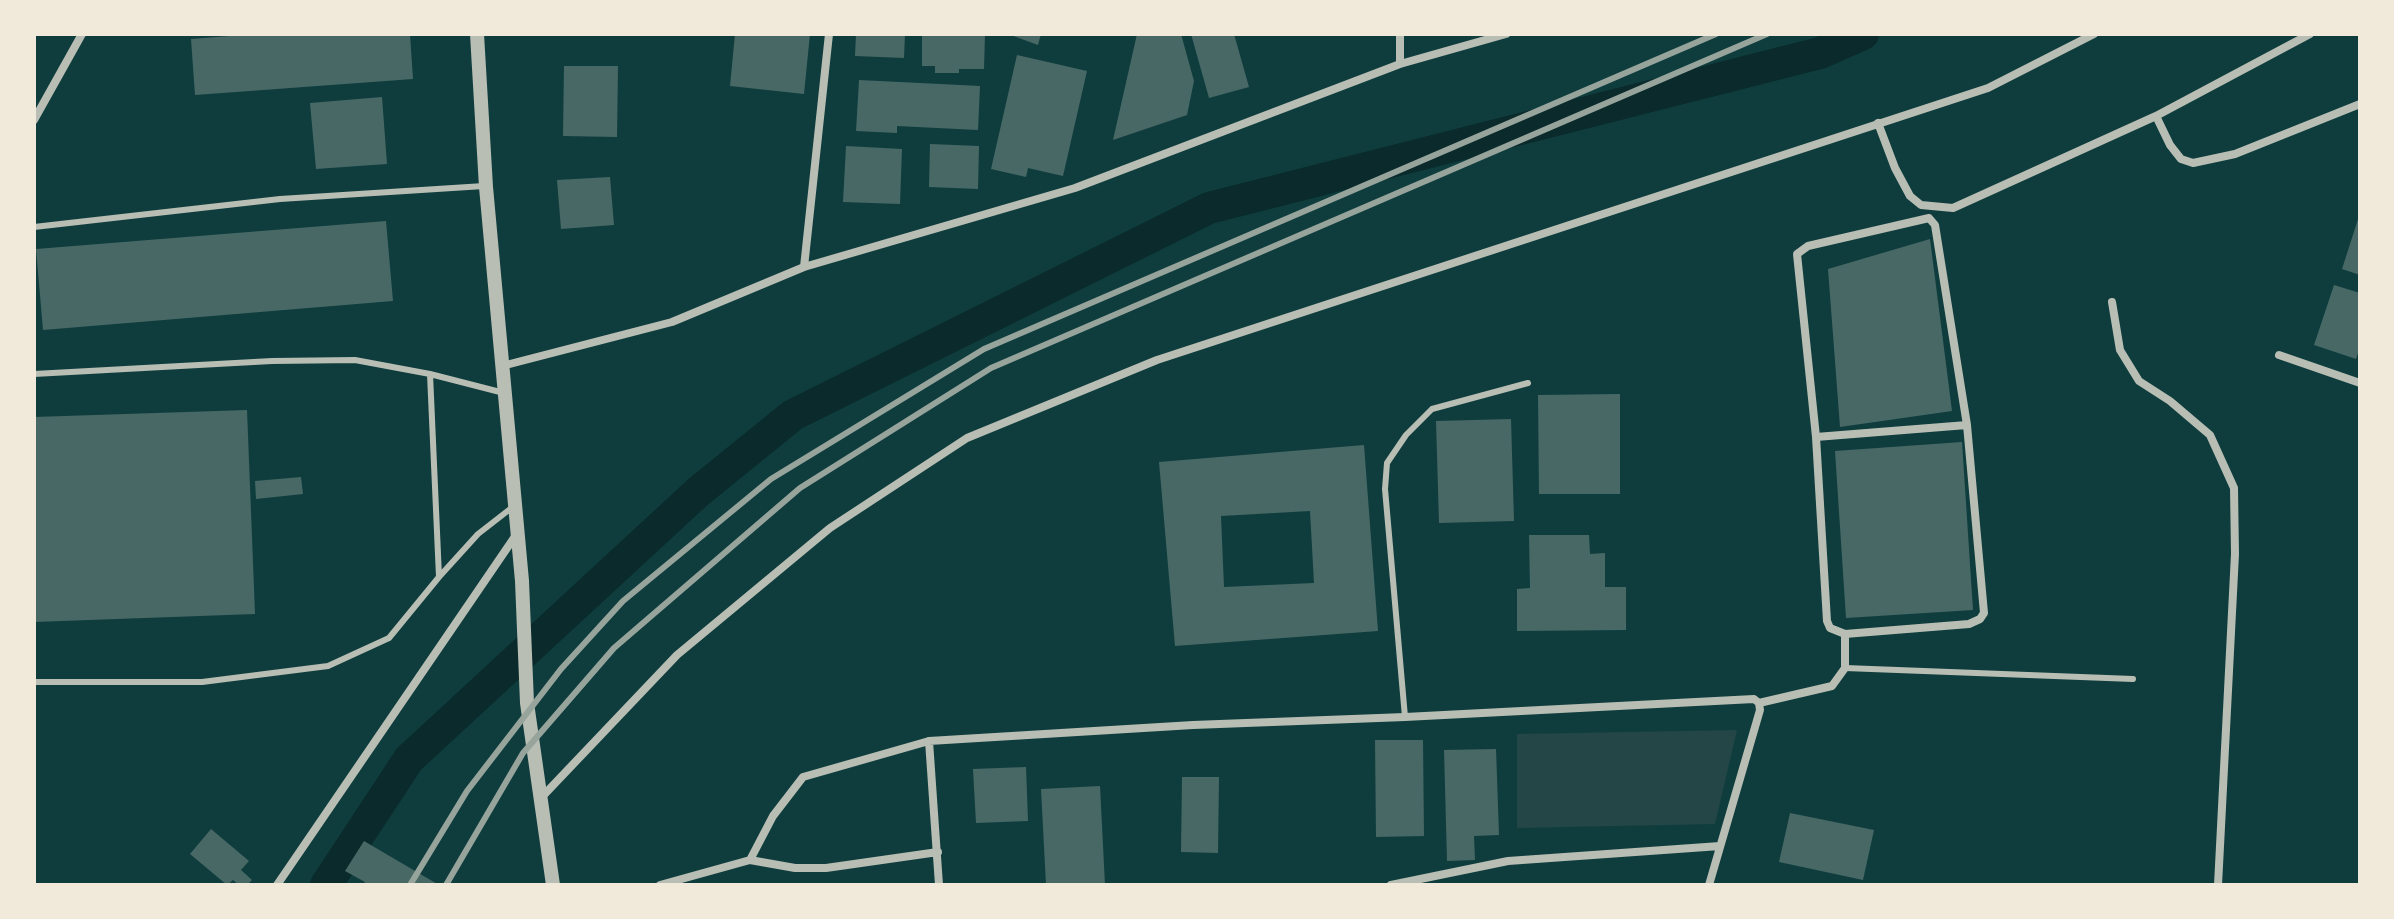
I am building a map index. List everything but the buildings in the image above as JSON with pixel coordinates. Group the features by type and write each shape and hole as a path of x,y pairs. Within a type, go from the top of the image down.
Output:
{"street":[{"path":"34,120 82,34"},
{"path":"477,34 486,187 522,581 527,703 553,885"},
{"path":"804,267 829,34"},
{"path":"1400,34 1400,64"},
{"path":"502,366 672,322 804,267 1075,188 1400,64 1506,34"},
{"path":"540,799 677,655 830,528 967,438 1157,360 1988,88 2094,34"},
{"path":"1878,123 1895,168 1910,196 1921,205 1953,208 2156,116 2310,34"},
{"path":"2156,116 2170,145 2181,159 2193,163 2235,154 2360,104"},
{"path":"1929,218 1935,225 1967,425 1984,604 1980,619 1969,624 1845,634 1830,628 1827,621 1816,437 1797,254 1808,246 1929,218"},
{"path":"2112,302 2120,350 2139,381 2170,401 2210,435 2234,488 2235,554 2218,885"},
{"path":"2279,355 2360,383"},
{"path":"1816,437 1967,425"},
{"path":"277,885 518,532"},
{"path":"1759,703 1832,686 1845,668 1845,634"},
{"path":"750,860 773,816 803,777 929,741 1193,725 1754,699 1759,703 1760,710 1709,885"},
{"path":"929,741 939,885"},
{"path":"1391,885 1508,861 1720,846"},
{"path":"660,885 750,860 795,868 826,868 938,852"}],"lane":[{"path":"34,227 280,199 486,187"},
{"path":"34,374 272,361 355,360 430,374 504,393"},
{"path":"430,374 439,577"},
{"path":"1405,717 1385,489 1387,463 1406,435 1432,409 1528,383"},
{"path":"34,682 202,682 328,666 389,638 478,534 516,505"},
{"path":"1845,668 2133,679"}],"shaded area":[{"path":"1737,730 1715,824 1517,828 1517,734"}],"waterway":[{"path":"326,885 409,759 698,492 793,415 1209,208 1820,53 1863,34"}],"railway":[{"path":"410,885 467,791 561,669 623,601 771,479 984,349 1716,34"},
{"path":"446,885 523,753 614,648 800,488 991,368 1767,34"}]}
